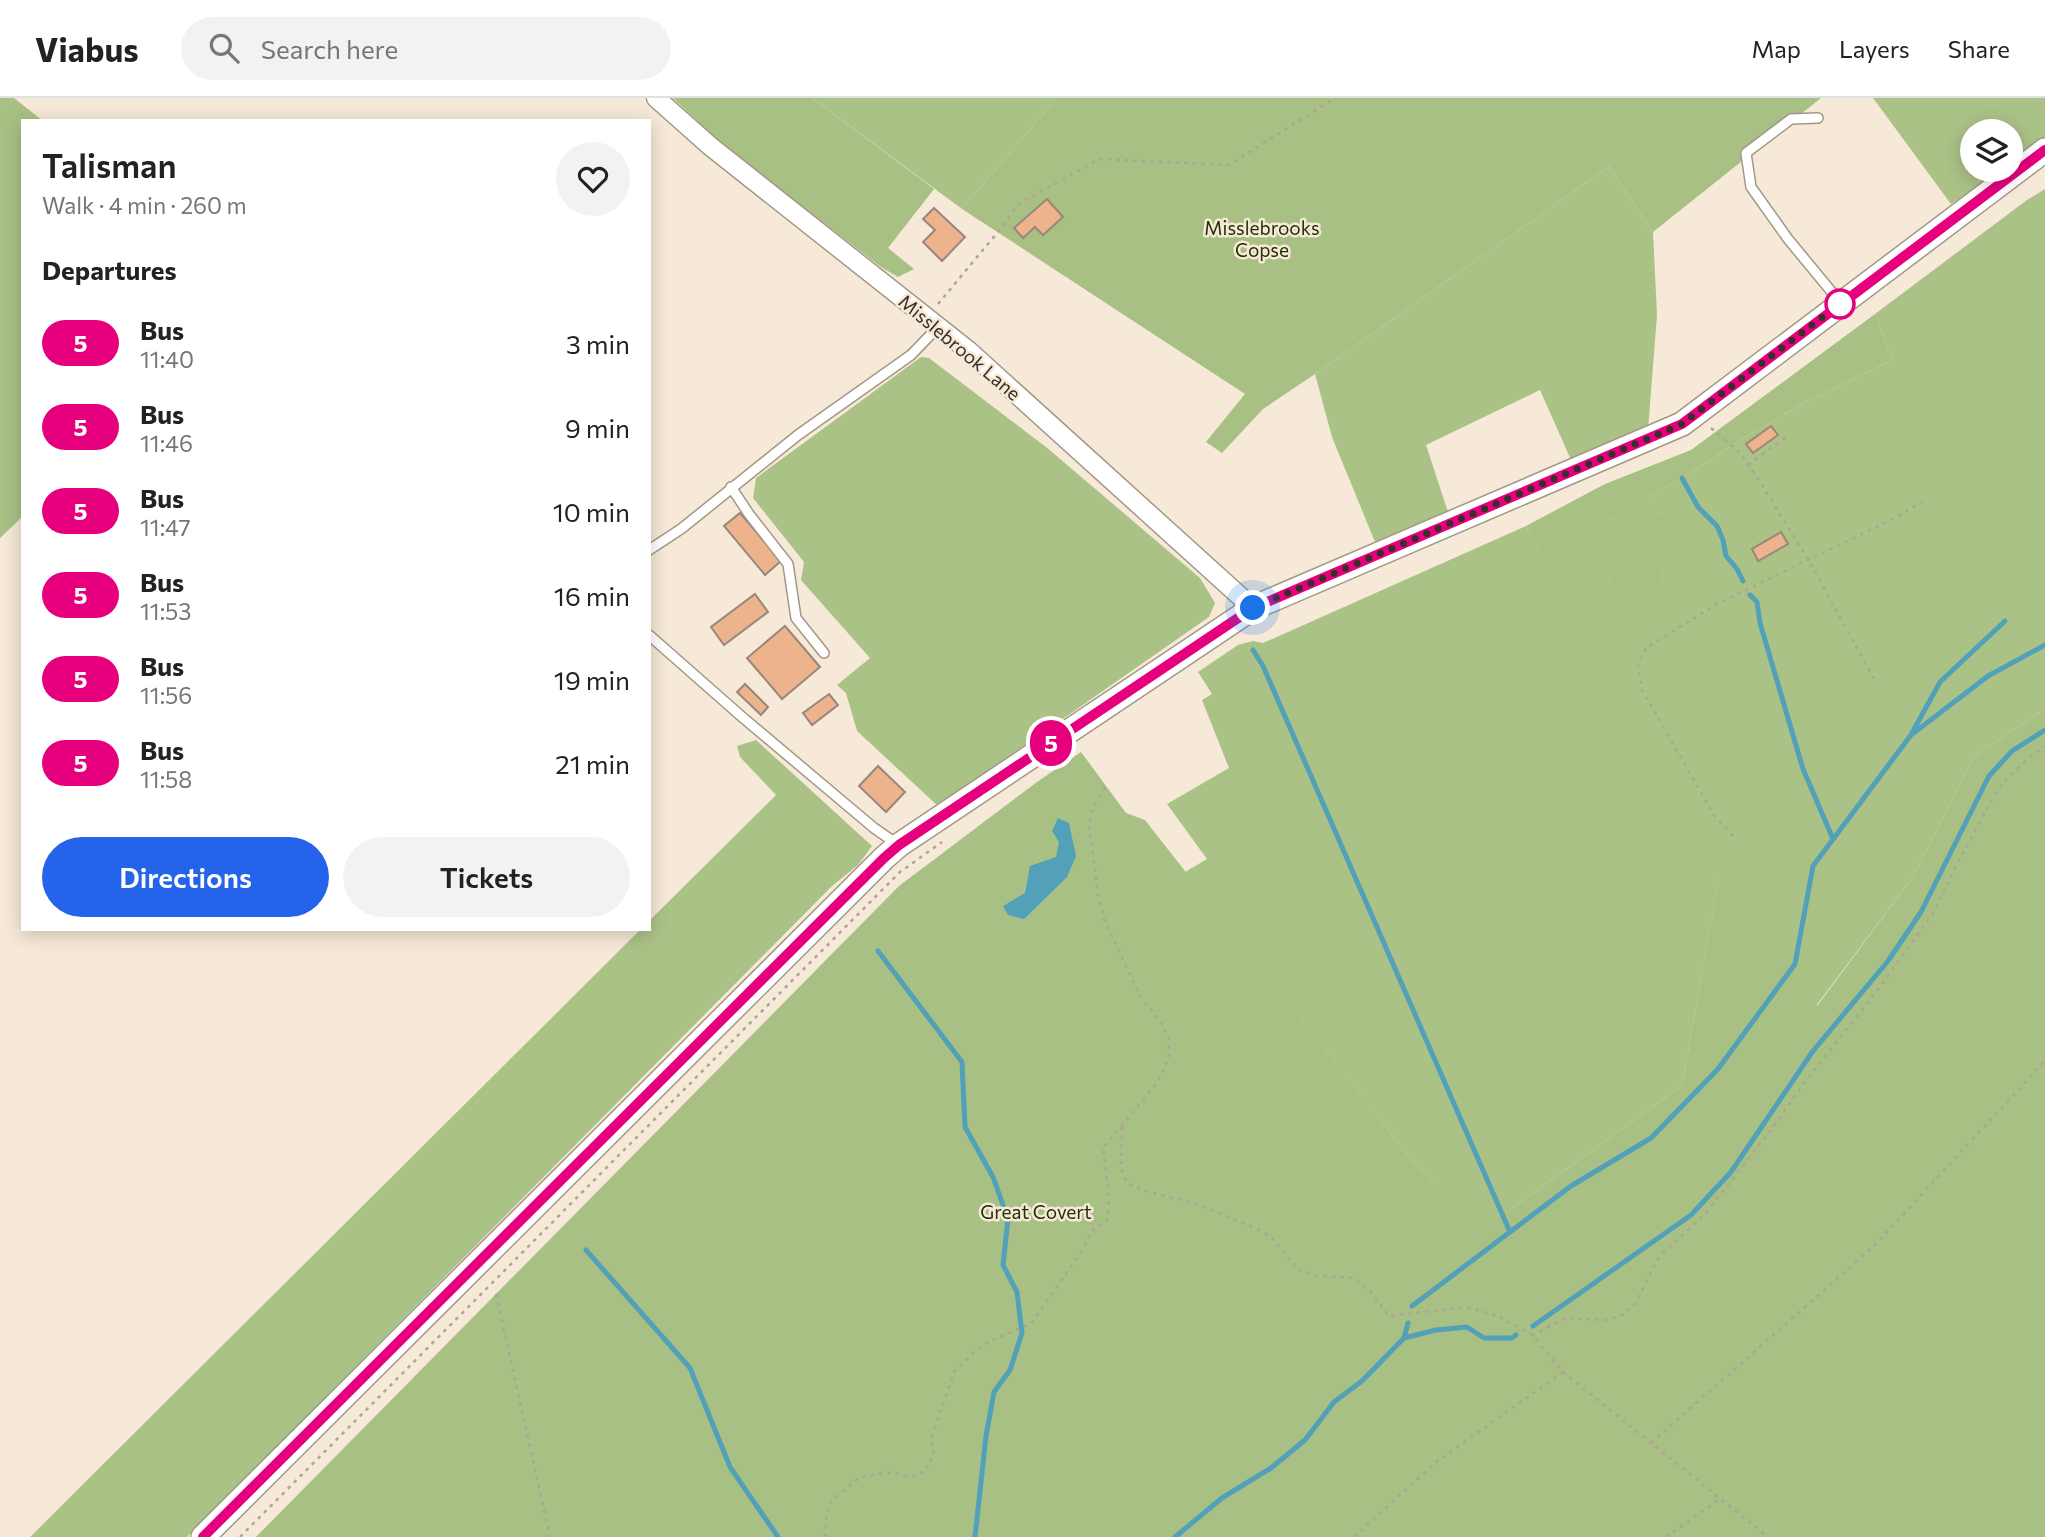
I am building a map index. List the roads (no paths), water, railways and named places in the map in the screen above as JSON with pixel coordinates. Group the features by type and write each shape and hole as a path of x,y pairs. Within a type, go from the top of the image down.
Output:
{"street":[{"name":"Misslebrook Lane","path":"656,98 709,146 969,351 1253,608"},
{"path":"203,1537 899,845 1253,608 1682,424 2045,150"}],"lane":[{"path":"1818,118 1791,119 1746,153 1751,187 1788,239 1841,303"},
{"path":"651,549 681,529 798,435 911,355 932,322"},
{"path":"731,487 788,564 796,618 824,653"},
{"path":"651,637 874,828 899,845"}],"water":[{"path":"1058,818 1069,823 1076,856 1067,877 1024,919 1008,915 1003,906 1025,893 1030,866 1056,857 1059,842 1052,831"}],"waterway":[{"path":"1682,478 1698,507 1717,526 1726,556 1743,581"},
{"path":"1750,595 1757,602 1760,623 1803,769 1833,839"},
{"path":"1912,733 1940,682 2005,621"},
{"path":"1412,1306 1571,1186 1651,1138 1718,1069 1795,964 1813,866 1911,735 1988,676 2045,645"},
{"path":"1253,650 1263,666 1510,1232"},
{"path":"1533,1326 1691,1215 1731,1172 1813,1051 1888,961 1921,912 1989,776 2012,751 2045,730"},
{"path":"878,951 962,1062 965,1127 993,1177 1008,1219 1003,1265 1017,1292 1022,1333 1010,1370 994,1392 986,1436 975,1537"},
{"path":"586,1250 690,1368 730,1467 778,1537"},
{"path":"1175,1537 1222,1498 1271,1468 1305,1440 1334,1402 1362,1381 1404,1338 1408,1323"},
{"path":"1404,1338 1436,1330 1467,1327 1484,1338 1512,1338 1516,1335"}],"park label":[{"name":"Misslebrooks Copse","path":"1262,238"},
{"name":"Great Covert","path":"1036,1211"}]}
